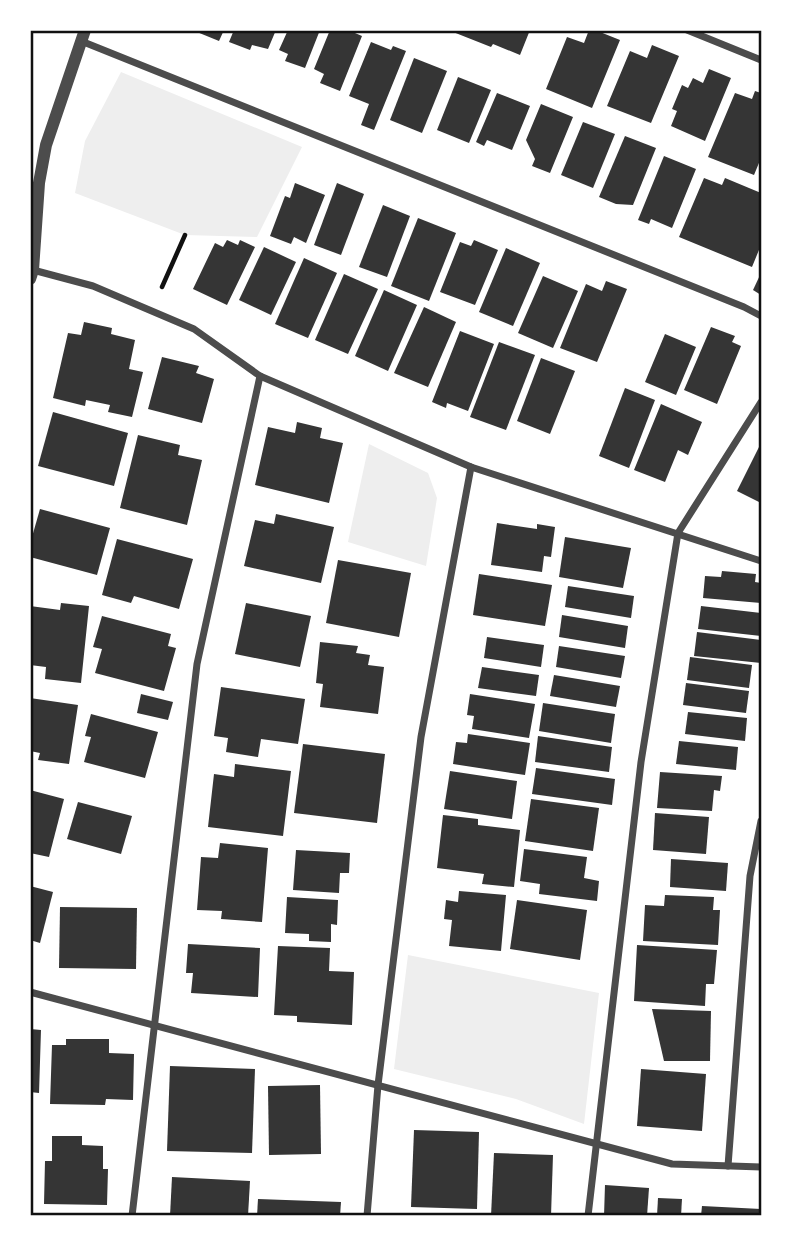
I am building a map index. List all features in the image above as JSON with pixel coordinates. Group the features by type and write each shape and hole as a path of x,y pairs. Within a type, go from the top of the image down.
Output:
{"street":[{"path":"687,30 761,61"},
{"path":"761,316 82,35 46,145 39,183 31,274 93,286 194,329 260,376 471,467 761,561"},
{"path":"132,1216 197,664 260,376"},
{"path":"587,1216 641,762 678,533 761,402"},
{"path":"367,1216 377,1085 421,737 471,467"},
{"path":"728,1166 750,876 761,821"},
{"path":"30,992 672,1164 761,1167"}],"path":[{"path":"152,311 185,234"}],"shaded area":[{"path":"121,72 302,147 257,237 185,235 75,193 85,141"},
{"path":"369,444 428,473 437,498 426,566 348,542"},
{"path":"408,955 599,993 584,1124 516,1099 394,1069"}],"building":[{"path":"192,30 224,30 219,41"},
{"path":"234,30 276,30 268,49 252,45 250,50 229,42"},
{"path":"288,30 320,30 305,68 285,61 288,54 279,50"},
{"path":"330,30 348,30 362,36 340,91 320,83 324,74 314,69"},
{"path":"448,30 530,30 520,55"},
{"path":"589,30 620,40 592,108 546,89 567,37 584,43"},
{"path":"371,42 391,50 393,46 406,51 374,130 361,125 369,104 349,96"},
{"path":"652,45 679,56 651,123 607,106 630,51 647,58"},
{"path":"414,58 447,71 422,133 390,120"},
{"path":"709,69 731,78 705,141 671,126 677,111 672,109 682,85 688,88 693,78 703,83"},
{"path":"458,77 491,90 469,143 437,130"},
{"path":"755,91 761,93 761,158 754,175 708,157 735,93 752,99"},
{"path":"497,93 530,106 512,150 487,140 484,146 476,142"},
{"path":"541,104 573,117 550,173 532,166 535,159 526,140"},
{"path":"583,122 615,134 593,188 561,175"},
{"path":"625,136 656,148 633,205 616,204 599,197"},
{"path":"664,156 696,169 672,228 651,219 649,224 638,220"},
{"path":"704,178 722,185 725,178 761,193 761,245 752,267 679,237"},
{"path":"295,183 325,195 306,243 294,237 291,244 270,236 285,196 290,198"},
{"path":"337,183 364,194 341,255 314,245"},
{"path":"383,205 410,216 387,277 359,267"},
{"path":"418,218 456,233 429,301 391,286"},
{"path":"227,240 238,245 240,240 255,247 227,305 193,289 215,243 223,247"},
{"path":"474,240 498,250 475,305 440,292 460,242 471,246"},
{"path":"264,247 296,262 271,315 239,300"},
{"path":"506,248 540,263 513,326 479,312"},
{"path":"304,258 337,273 308,338 275,324"},
{"path":"761,273 761,295 753,290"},
{"path":"344,274 378,289 348,354 315,340"},
{"path":"543,276 578,291 553,348 518,333"},
{"path":"606,281 627,289 597,362 560,348 586,284 602,291"},
{"path":"384,290 417,305 388,371 355,356"},
{"path":"424,307 456,322 428,387 394,373"},
{"path":"84,322 112,328 111,334 135,340 129,369 143,372 132,417 108,412 110,405 86,400 85,406 53,398 68,333 81,335"},
{"path":"711,327 735,336 732,342 741,346 717,404 684,390"},
{"path":"460,331 494,344 468,411 447,403 446,408 432,402"},
{"path":"665,334 696,347 676,395 645,382"},
{"path":"499,342 535,355 506,430 470,417"},
{"path":"162,357 199,366 196,373 214,379 202,423 148,409"},
{"path":"541,358 575,371 550,434 517,421"},
{"path":"625,388 655,400 629,468 599,456"},
{"path":"661,404 702,422 688,455 678,450 665,482 634,470"},
{"path":"53,412 128,433 114,486 38,466"},
{"path":"297,422 322,428 320,438 343,443 329,503 255,485 268,427 295,433"},
{"path":"138,435 180,445 178,455 202,460 187,525 120,508"},
{"path":"761,443 761,503 737,491"},
{"path":"40,509 110,528 97,575 30,557 30,544"},
{"path":"276,514 334,527 321,583 244,566 255,520 274,524"},
{"path":"497,523 537,529 537,524 555,527 551,557 544,556 542,572 491,565"},
{"path":"565,537 631,548 623,588 559,577"},
{"path":"117,539 193,559 179,609 134,596 131,603 102,595"},
{"path":"338,560 411,573 399,637 326,623"},
{"path":"722,571 756,574 755,582 761,583 761,603 703,598 705,576 721,577"},
{"path":"479,574 552,585 545,626 473,615"},
{"path":"568,586 634,596 631,618 565,607"},
{"path":"61,603 89,606 81,683 45,679 46,667 30,665 30,606 60,610"},
{"path":"246,603 311,616 300,667 235,654"},
{"path":"701,606 761,613 761,636 698,629"},
{"path":"562,615 628,626 625,648 559,637"},
{"path":"102,616 171,634 168,646 176,648 164,691 95,673 102,649 93,647"},
{"path":"697,632 761,640 761,663 694,656"},
{"path":"487,637 544,645 541,667 484,658"},
{"path":"320,642 358,646 356,653 370,655 368,665 384,667 378,714 320,707 323,684 316,683"},
{"path":"559,646 625,656 621,678 556,667"},
{"path":"690,657 752,665 749,688 687,680"},
{"path":"482,667 539,675 536,696 478,688"},
{"path":"554,675 620,686 616,707 550,696"},
{"path":"686,683 749,691 746,713 683,705"},
{"path":"221,687 305,699 298,744 261,739 258,757 226,752 228,738 214,736"},
{"path":"141,694 173,702 168,720 137,713"},
{"path":"470,694 535,704 529,738 472,729 474,716 467,715"},
{"path":"30,698 78,705 69,764 38,760 40,753 30,751"},
{"path":"543,703 615,714 611,743 539,731"},
{"path":"688,712 747,718 745,741 685,734"},
{"path":"91,714 158,732 145,778 84,762 91,737 85,736"},
{"path":"468,734 530,743 525,775 453,764 456,742 467,743"},
{"path":"538,736 612,747 609,772 535,762"},
{"path":"679,741 738,747 736,770 676,764"},
{"path":"303,744 385,754 377,823 294,813"},
{"path":"235,764 291,771 283,836 208,827 214,774 234,777"},
{"path":"536,768 615,779 612,805 532,794"},
{"path":"450,771 517,781 512,819 444,809"},
{"path":"660,772 722,776 720,791 714,790 712,811 657,808"},
{"path":"30,790 64,799 49,857 30,853"},
{"path":"531,799 599,808 593,851 525,841"},
{"path":"78,802 132,816 121,854 67,839"},
{"path":"655,813 709,817 706,854 653,850"},
{"path":"443,815 478,819 478,825 520,830 514,887 482,884 484,874 437,868"},
{"path":"220,843 268,848 262,922 221,919 222,911 197,910 201,857 218,858"},
{"path":"524,849 587,857 584,878 599,881 597,901 539,894 540,884 520,881"},
{"path":"296,850 350,853 349,873 340,873 339,893 293,890"},
{"path":"671,859 728,863 726,891 670,887"},
{"path":"30,886 53,892 40,943 30,940"},
{"path":"459,891 506,895 501,951 449,946 452,920 444,919 446,900 458,902"},
{"path":"665,895 714,897 713,910 720,910 718,945 643,941 645,905 664,906"},
{"path":"287,897 338,900 337,925 331,924 331,942 309,941 309,934 285,933"},
{"path":"517,900 587,910 580,960 510,949"},
{"path":"60,907 137,908 136,969 59,968"},
{"path":"188,944 260,948 258,997 191,993 193,973 186,973"},
{"path":"637,945 717,950 714,984 706,984 705,1006 634,1001"},
{"path":"278,946 330,948 329,971 354,972 352,1025 297,1022 297,1016 274,1015"},
{"path":"652,1009 711,1011 710,1061 664,1061"},
{"path":"30,1029 41,1030 39,1093 30,1092"},
{"path":"66,1039 109,1039 109,1053 134,1054 133,1100 106,1099 105,1105 50,1104 52,1045 66,1045"},
{"path":"170,1066 255,1069 252,1153 167,1151"},
{"path":"641,1069 706,1074 702,1131 637,1126"},
{"path":"320,1085 321,1154 269,1155 268,1086"},
{"path":"414,1130 479,1132 477,1209 411,1207"},
{"path":"52,1136 82,1136 82,1145 103,1146 103,1169 108,1169 107,1205 44,1204 45,1161 52,1161"},
{"path":"494,1153 553,1155 551,1216 491,1216"},
{"path":"172,1177 250,1181 248,1216 170,1216"},
{"path":"605,1185 649,1188 647,1216 604,1216"},
{"path":"658,1198 682,1199 681,1216 657,1216"},
{"path":"258,1199 341,1202 340,1216 257,1216"},
{"path":"702,1206 761,1209 761,1216 701,1216"}]}
